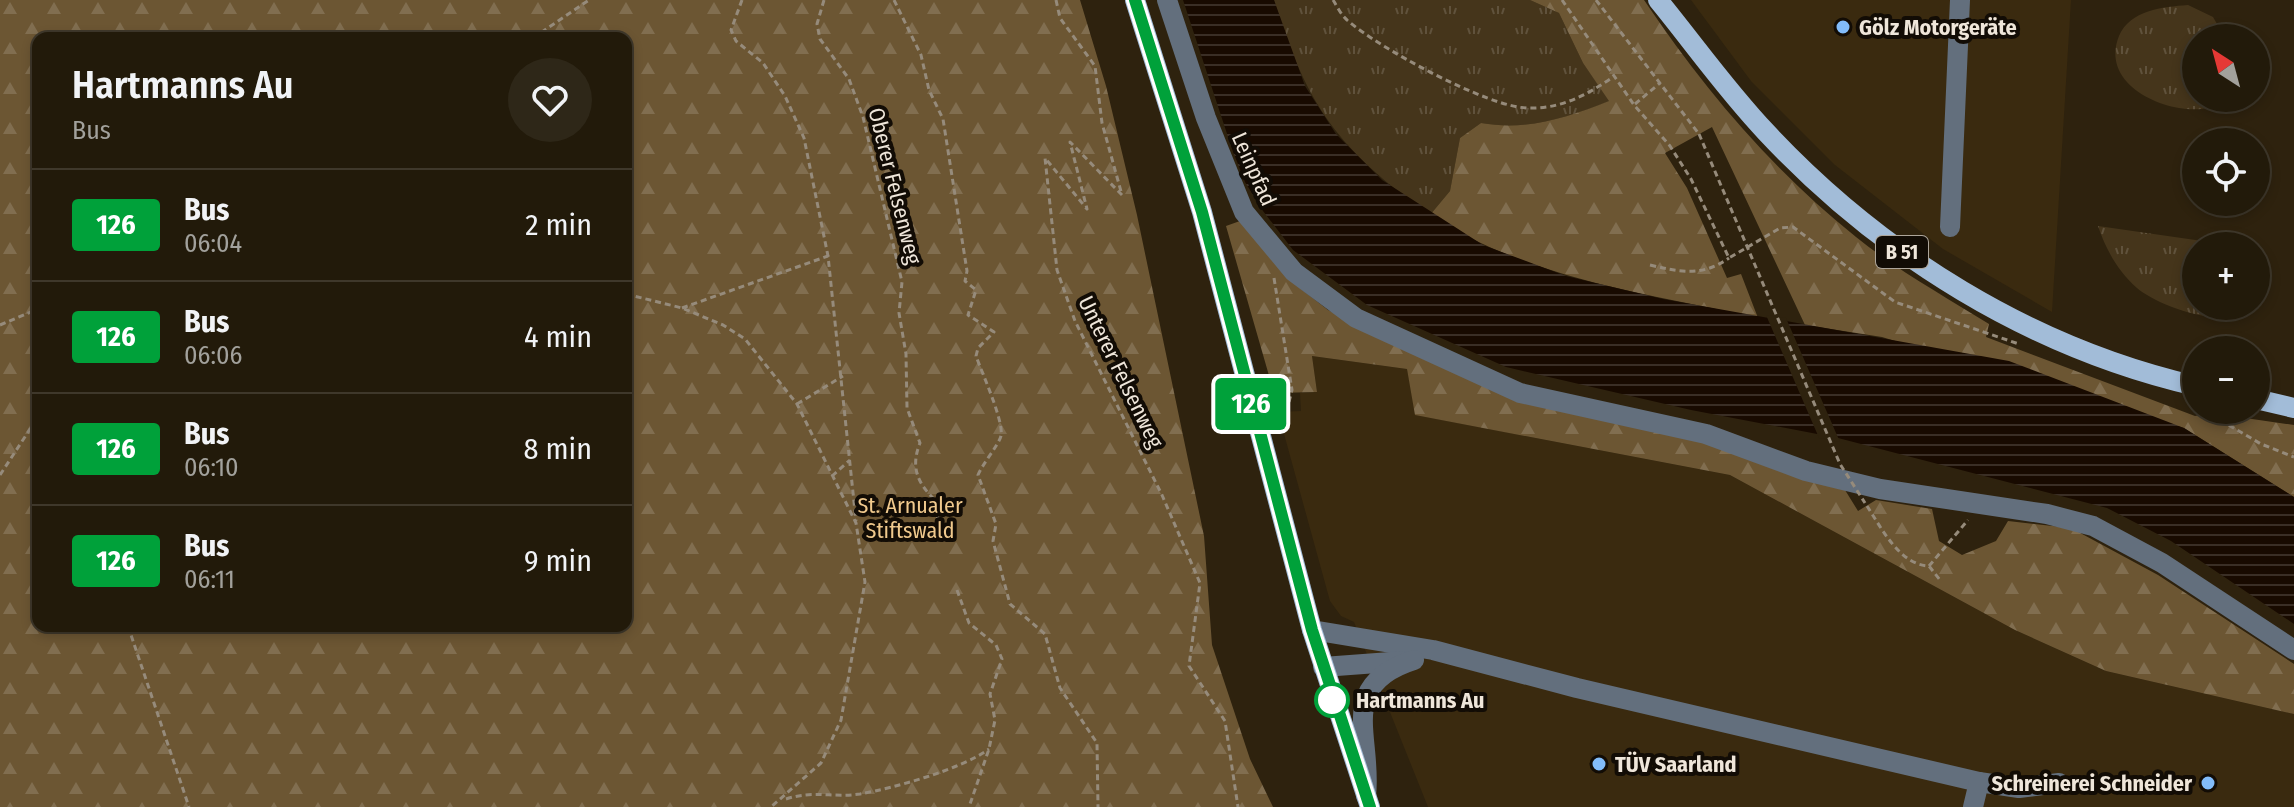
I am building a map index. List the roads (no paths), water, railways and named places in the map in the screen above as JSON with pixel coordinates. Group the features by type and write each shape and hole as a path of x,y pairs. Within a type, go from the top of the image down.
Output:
{"main road":[{"path":"1135,0 1202,212 1312,630 1368,802"},
{"name":"B 51","path":"1658,0 1766,133 1831,196 1903,253 2028,327 2076,348 2182,382"},
{"name":"B 51","path":"1666,0 1676,22"},
{"path":"2270,402 2294,408"}],"street":[{"name":"Leinpfad","path":"1167,0 1235,195 1267,243 1294,272 1336,306 1399,339 1520,393 1706,434 1806,471 1880,489 2047,514 2093,526 2162,563 2294,650"},
{"path":"1950,227 1960,0"},
{"path":"1312,630 1433,650 1460,659 1979,782 2019,788 2059,783"},
{"path":"1323,667 1460,659"},
{"path":"1368,802 1369,774 1360,715 1364,699 1373,685 1391,669 1414,660"},
{"path":"1973,807 1979,782"}],"place":[{"name":"Gölz Motorgeräte","path":"1843,27"},
{"name":"Hartmanns Au","path":"1332,700"},
{"name":"TÜV Saarland","path":"1599,764"},
{"name":"Schreinerei Schneider","path":"2208,783"}],"park label":[{"name":"St. Arnualer Stiftswald","path":"910,518"}]}
